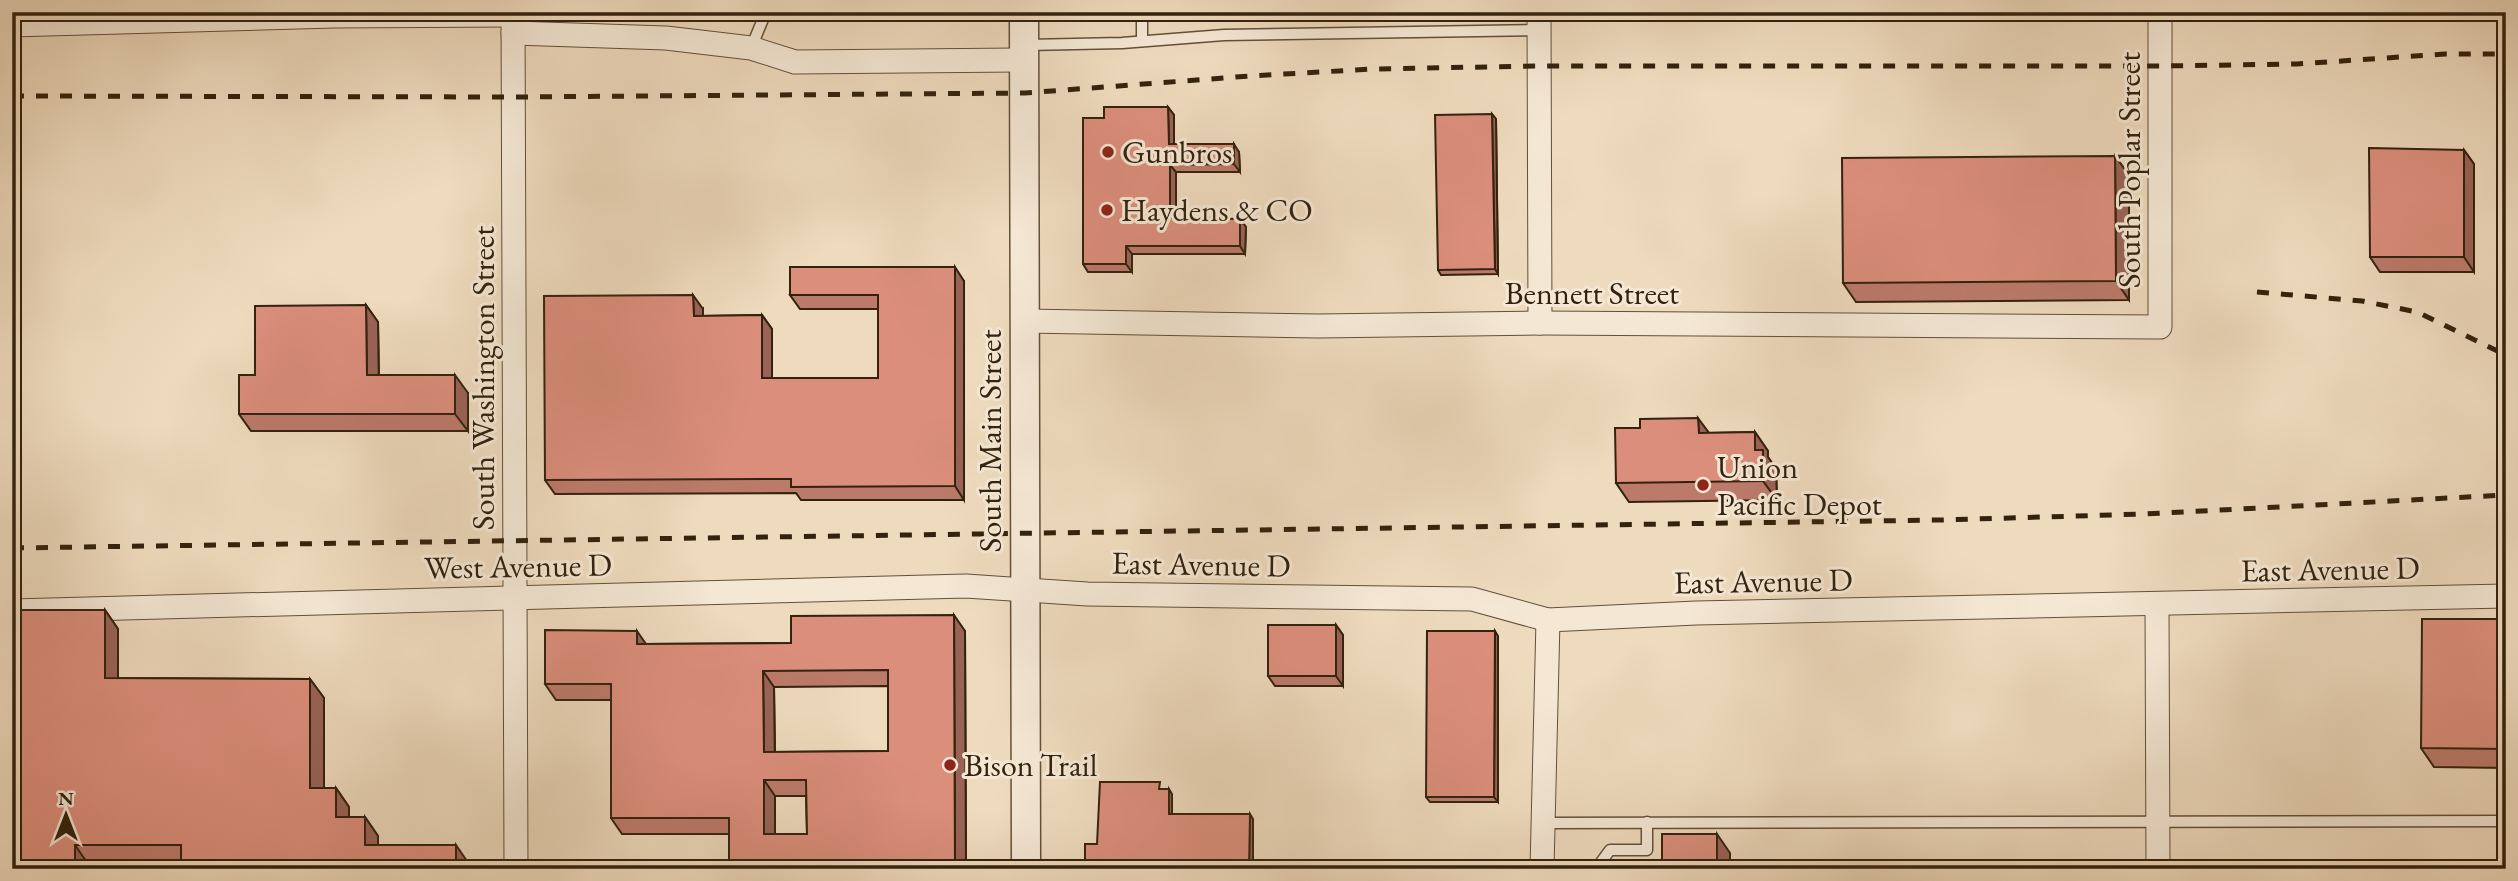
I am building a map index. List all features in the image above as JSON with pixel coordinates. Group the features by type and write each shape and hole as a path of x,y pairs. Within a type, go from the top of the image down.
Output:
{"street":[{"name":"South Main Street","path":"1024,12 1026,869"},
{"name":"South Poplar Street","path":"2160,12 2160,327"},
{"path":"12,25 264,15 513,20 751,48 795,62 1024,52"},
{"name":"South Washington Street","path":"513,20 516,869"},
{"path":"1539,21 1540,323"},
{"name":"Bennett Street","path":"1025,321 1319,326 1540,323 2160,327"},
{"name":"West Avenue D","path":"12,611 966,586 1026,590"},
{"name":"East Avenue D","path":"1026,590 1087,594 1472,599 1548,620 1696,613 2506,596"},
{"path":"2157,604 2158,869"},
{"path":"1542,869 1548,620"}],"lane":[{"path":"751,48 766,12"},
{"path":"1142,12 1142,41"},
{"path":"1024,52 1224,35 1539,21"},
{"path":"1542,822 2506,821"},
{"path":"1596,869 1610,850 1647,850 1647,822"}],"building":[{"path":"1104,107 1168,107 1169,144 1234,144 1234,164 1170,165 1170,218 1240,219 1240,246 1126,246 1126,264 1083,264 1083,118 1104,118"},
{"path":"1492,114 1495,269 1438,270 1435,115"},
{"path":"2369,148 2464,150 2464,257 2370,257"},
{"path":"2115,156 2116,281 1843,283 1842,158"},
{"path":"790,267 955,267 955,486 791,487 791,479 545,480 544,296 693,295 694,316 762,315 762,378 878,378 878,295 790,295"},
{"path":"366,305 367,375 455,375 455,414 239,414 239,375 255,375 255,306"},
{"name":"Union Pacific Depot","path":"1698,418 1699,433 1755,432 1755,450 1763,450 1763,481 1616,483 1615,428 1640,428 1640,419"},
{"path":"12,610 105,610 105,678 310,679 310,788 336,788 336,817 365,817 365,845 456,845 456,869 181,869 181,845 75,845 75,869 12,869"},
{"path":"954,615 955,869 729,869 729,818 611,818 611,684 545,684 545,630 637,631 637,644 791,643 791,616","holes":["888,670 888,751 764,752 763,671","764,780 806,780 807,834 764,834"]},
{"path":"2422,619 2506,619 2506,749 2421,748"},
{"path":"1268,625 1336,625 1336,676 1268,676"},
{"path":"1427,631 1495,631 1494,797 1426,797"},
{"path":"1100,782 1160,782 1159,789 1169,789 1169,814 1250,814 1249,869 1085,869 1085,844 1097,844"},
{"path":"1662,834 1717,834 1717,869 1611,869 1611,864 1662,864"}],"railway":[{"path":"12,96 514,97 1025,93 1373,69 1539,66 2161,66 2297,64 2445,54 2506,54"},
{"path":"2257,292 2362,301 2417,312 2506,355"},
{"path":"12,548 1940,520 2145,514 2506,495"}],"place":[{"name":"Gunbros","path":"1108,152"},
{"name":"Haydens & CO","path":"1107,210"},
{"name":"Union Pacific Depot","path":"1703,485"},
{"name":"Bison Trail","path":"950,765"}]}
